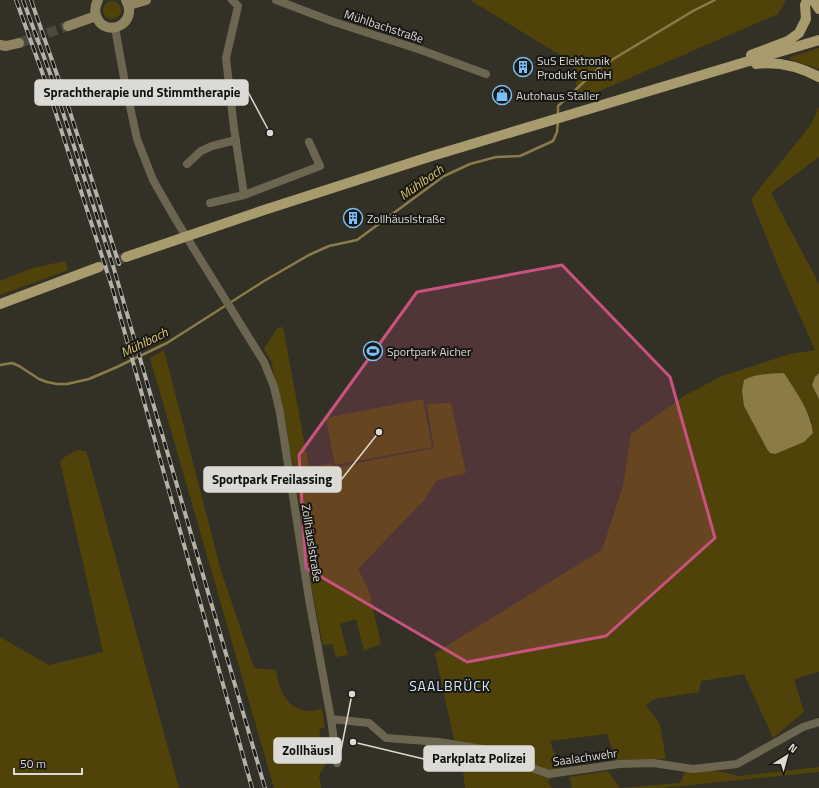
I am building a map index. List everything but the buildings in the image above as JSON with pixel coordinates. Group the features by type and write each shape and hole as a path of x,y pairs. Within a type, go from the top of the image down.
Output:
{"main road":[{"path":"748,62 788,41 799,33 806,19 805,5 807,0"},
{"path":"813,0 819,9"},
{"path":"126,257 425,158 819,40"},
{"path":"748,62 787,65 819,77"},
{"path":"0,304 99,267"}],"street":[{"path":"98,0 95,6 98,20 104,26 115,28 122,25 128,18 130,12 127,2 146,0"},
{"name":"Mühlbachstraße","path":"276,0 334,22 421,50 486,74"},
{"path":"236,2 226,58 244,195"},
{"path":"68,26 96,16"},
{"name":"Zollhäuslstraße","path":"115,28 137,139 153,180 222,296 264,362 274,387 280,413 309,599 338,763"},
{"path":"0,46 19,43"},
{"path":"186,164 201,151 212,146 236,140"},
{"path":"210,203 244,195 320,166 309,142"},
{"name":"Saalachwehr","path":"331,719 369,723 386,738 439,742 482,749 504,755 529,767 549,774 619,764 654,762 693,769 737,764 803,727 819,722"}],"highlighted area":[{"path":"562,265 670,377 715,538 606,636 467,662 306,568 299,455 417,292"}],"shaded area":[{"path":"470,0 786,0 778,14 579,100 573,63"},
{"path":"108,1 116,1 121,6 119,17 116,19 108,19 103,14 103,6"},
{"path":"819,48 819,69 790,59 791,57"},
{"path":"819,107 819,157 771,193 819,284 819,373 815,377 812,385 819,399 819,672 794,679 804,712 773,738 744,674 701,681 699,692 654,699 646,705 660,724 666,759 616,760 607,734 550,741 560,771 547,782 553,788 465,788 462,764 439,742 455,744 435,653 602,550 623,486 631,434 684,396 722,376 790,354 815,350 780,271 751,199 810,126","holes":["784,373 800,398 812,422 770,453 744,406 742,391 744,380"]},
{"path":"65,261 68,270 0,295 0,281 33,268"},
{"path":"283,327 309,467 333,463 333,468 434,448 427,404 451,403 466,473 437,480 424,500 358,569 369,591 381,644 364,651 356,619 340,624 348,655 336,657 332,644 323,645 312,591 296,478 289,446 285,415 278,401 272,363 264,349 277,328"},
{"path":"164,350 221,571 254,668 276,670 284,695 291,704 297,708 305,711 322,709 325,728 319,729 323,751 330,750 331,755 319,776 321,788 274,788 150,358"},
{"path":"784,373 806,409 813,433 804,442 775,454 770,453 767,449 744,406 742,391 744,380 764,374"},
{"path":"819,373 819,399 812,385 815,377"},
{"path":"423,399 432,447 335,465 326,418"},
{"path":"77,450 86,451 89,460 179,788 0,788 0,637 49,665 103,652 60,461"},
{"path":"689,764 739,776 819,767 819,772 662,788 620,788 680,783"},
{"path":"608,771 620,788 570,788 572,787 569,777"}],"waterway":[{"name":"Mühlbach","path":"558,115 558,106 600,67 693,11 715,0"},
{"name":"Mühlbach","path":"0,365 12,363 39,379 57,384 67,384 89,379 117,367 167,343 264,281 309,255 329,246 357,240 444,176 470,164 496,157 520,156 553,141 557,132 558,122"}],"tunnel":[{"path":"19,43 68,26"},
{"path":"99,267 126,257"}],"railway":[{"path":"16,0 46,83 112,287 252,788"},
{"path":"23,0 51,76 114,269 265,788"},
{"path":"31,0 70,112 119,264"}],"place":[{"name":"SuS Elektronik Produkt GmbH","path":"523,67"},
{"name":"Autohaus Staller","path":"502,95"},
{"name":"Sprachtherapie und Stimmtherapie","path":"270,133"},
{"name":"Zollhäuslstraße","path":"353,218"},
{"name":"Sportpark Aicher","path":"373,351"},
{"name":"Sportpark Freilassing","path":"379,432"},
{"name":"Zollhäusl","path":"352,694"},
{"name":"Parkplatz Polizei","path":"353,742"}],"district":[{"name":"SAALBRÜCK","path":"450,685"}]}
